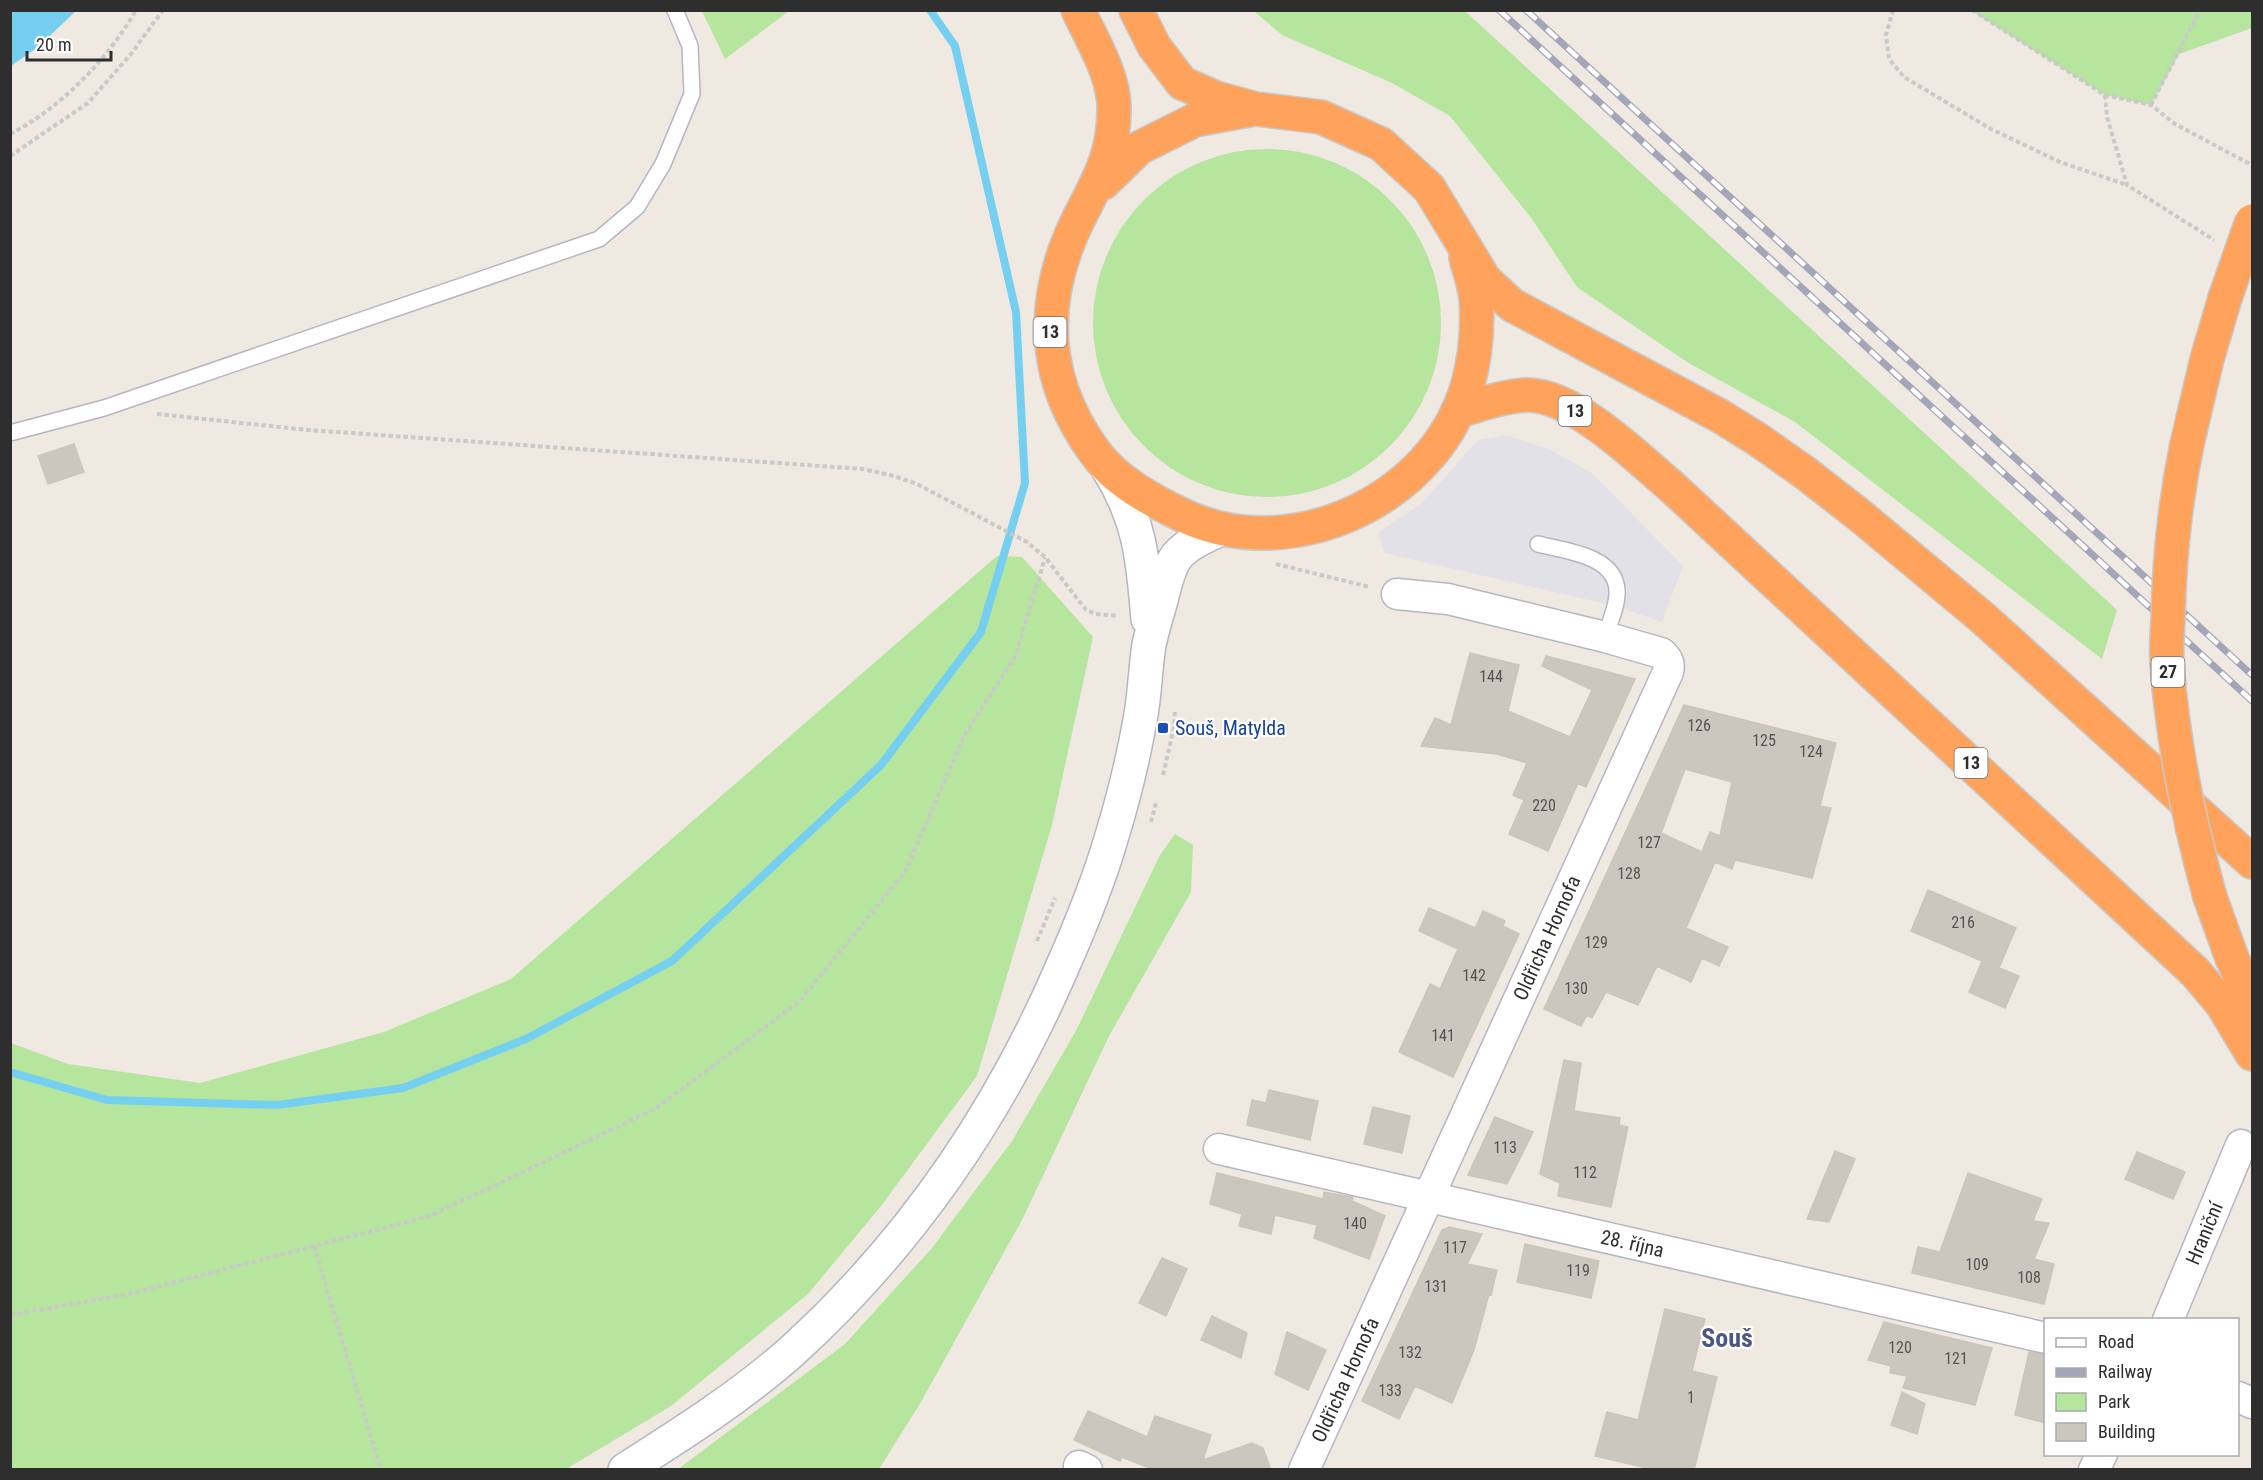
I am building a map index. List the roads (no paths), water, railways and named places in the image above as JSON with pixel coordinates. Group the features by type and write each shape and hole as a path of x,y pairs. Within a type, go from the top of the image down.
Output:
{"highway":[{"name":"13","path":"1078,10 1105,68 1114,106 1113,145 1094,192 1065,249 1051,308 1050,339 1055,370 1065,402 1094,452 1107,467 1148,497 1196,521 1221,529 1264,533 1296,531 1345,517 1369,506 1392,491 1413,473 1440,440 1457,412 1485,402 1529,395 1549,398 1574,410 1617,441 1672,487 2195,972 2222,1004 2253,1054"},
{"path":"1136,10 1154,46 1182,83 1216,98 1256,109 1321,117 1381,144 1429,188 1485,280 1512,305 1720,416 1757,439 1858,514 1984,618 2253,862"},
{"path":"1094,192 1139,148 1195,120 1256,109"},
{"name":"27","path":"2253,221 2225,298 2187,444 2171,552 2167,663 2173,725 2182,782 2210,897 2232,958 2253,1003"},
{"path":"1457,412 1468,384 1475,344 1476,298 1462,244"}],"street":[{"path":"1107,467 1127,502 1140,542 1149,645"},
{"path":"625,1470 708,1418 760,1378 805,1339 898,1241 965,1150 1000,1094 1031,1036 1082,922 1101,871 1132,760 1141,717 1149,645 1172,564 1188,546 1221,529"},
{"name":"Oldřicha Hornofa","path":"1304,1470 1668,672 1669,664 1661,653 1605,637 1448,599 1397,594"},
{"name":"Hraniční","path":"2169,1318 2241,1145"},
{"name":"28. října","path":"1219,1149 2044,1338"},
{"path":"2239,1397 2253,1403"},
{"path":"2094,1470 2101,1456"}],"lane":[{"path":"13,432 104,408 599,239 637,207 663,164 692,94 690,46 675,10"},
{"path":"1538,544 1593,559 1612,574 1617,593 1605,637"}],"water":[{"path":"11,10 76,11 38,47 11,66"}],"waterway":[{"path":"10,1072 107,1100 277,1105 403,1088 526,1039 672,961 881,765 981,632 1025,483 1016,312 955,46 930,10"}],"railway":[{"path":"1499,10 2252,701"},
{"path":"1526,10 2252,675"}],"place":[{"name":"Souš, Matylda","path":"1163,728"}],"district":[{"name":"Souš","path":"1727,1338"}]}
